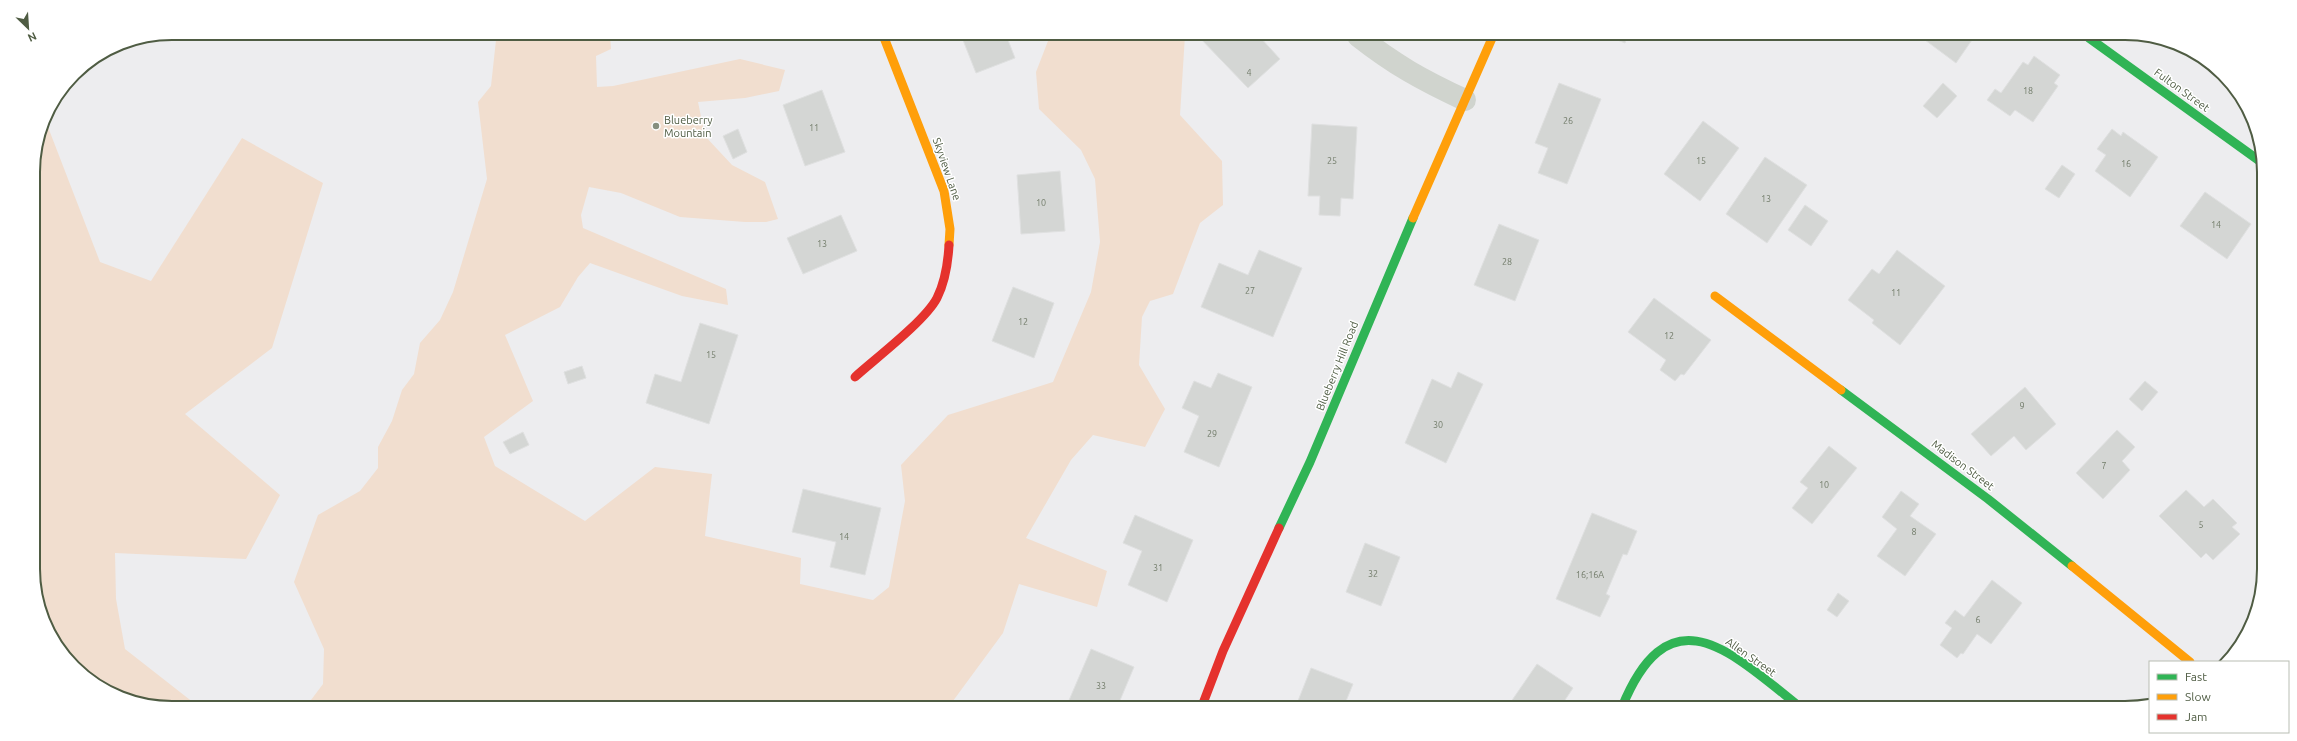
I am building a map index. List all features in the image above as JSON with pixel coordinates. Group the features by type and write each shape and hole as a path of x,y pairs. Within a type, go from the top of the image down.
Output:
{"street":[{"name":"Skyview Lane","path":"855,377 925,314 936,300 942,287 948,260 950,229 944,191 885,40"},
{"path":"1363,40 1388,60 1416,77 1465,100"},
{"name":"Blueberry Hill Road","path":"1204,701 1223,651 1310,462 1379,295 1491,40"},
{"name":"Fulton Street","path":"2092,40 2256,158"},
{"name":"Madison Street","path":"1715,296 1988,499 2189,661"},
{"name":"Allen Street","path":"1625,701 1638,674 1649,659 1663,648 1678,641 1693,639 1713,645 1726,653 1792,701"}],"shaded area":[{"path":"496,40 610,40 611,49 596,56 597,87 613,86 740,59 785,70 779,91 745,98 698,102 705,136 732,165 765,182 778,219 766,222 745,222 680,217 621,193 589,187 581,215 583,228 726,289 728,305 682,296 590,263 578,277 560,307 505,335 533,401 484,437 495,466 585,521 655,467 712,474 705,536 801,558 800,584 873,600 889,587 905,501 901,465 948,415 1053,382 1091,292 1100,242 1095,179 1081,150 1039,109 1036,72 1048,40 1185,40 1180,115 1222,161 1223,205 1200,223 1173,294 1150,301 1142,317 1139,365 1165,409 1145,447 1093,435 1071,460 1026,538 1107,571 1097,607 1019,584 1003,633 953,701 310,701 323,684 324,649 294,582 318,515 360,491 378,468 378,447 392,421 402,390 414,374 420,343 440,320 453,292 487,179 478,102 491,86"},
{"path":"48,128 100,262 151,281 242,138 323,183 272,348 185,414 280,495 246,559 115,553 116,599 125,649 191,701 155,700 138,696 122,691 92,674 73,656 62,642 47,611 43,595 40,569 40,164"}],"building":[{"path":"963,40 1008,40 1015,58 976,73"},
{"path":"1202,40 1263,40 1280,59 1248,88"},
{"path":"1618,40 1626,40 1625,43"},
{"path":"1925,40 1972,40 1956,63"},
{"path":"2034,56 2060,75 2054,83 2058,86 2033,122 2015,110 2010,116 1987,100 1995,89 2001,93 2023,62 2028,65"},
{"path":"1559,83 1601,99 1567,184 1538,173 1548,148 1535,143"},
{"path":"1943,83 1957,96 1937,118 1923,106"},
{"path":"822,90 845,152 805,166 783,105"},
{"path":"1703,121 1739,148 1700,201 1664,174"},
{"path":"1312,124 1357,127 1353,199 1341,198 1340,216 1319,215 1320,196 1308,196"},
{"path":"738,129 747,152 733,159 723,136"},
{"path":"2112,129 2121,136 2123,132 2158,157 2130,197 2095,171 2106,155 2097,149"},
{"path":"1765,157 1807,185 1767,243 1726,214"},
{"path":"2062,165 2075,174 2059,198 2045,189"},
{"path":"1060,171 1065,231 1021,234 1017,175"},
{"path":"2205,192 2251,224 2227,259 2180,226"},
{"path":"1805,205 1828,221 1811,246 1788,230"},
{"path":"841,215 857,251 803,274 787,238"},
{"path":"1499,224 1539,240 1515,301 1474,285"},
{"path":"1259,250 1302,268 1273,337 1201,307 1219,263 1248,275"},
{"path":"1897,250 1945,286 1900,345 1872,323 1874,320 1848,300 1872,269 1879,274"},
{"path":"1013,287 1054,303 1034,358 992,341"},
{"path":"1654,298 1711,340 1684,375 1681,374 1675,381 1660,370 1666,360 1628,332"},
{"path":"700,323 738,335 709,424 646,403 655,374 681,382"},
{"path":"582,366 586,378 568,384 564,372"},
{"path":"1458,372 1483,384 1446,463 1405,443 1432,379 1451,388"},
{"path":"1218,373 1252,387 1219,467 1184,452 1199,416 1182,408 1194,381 1211,388"},
{"path":"2145,381 2158,392 2142,411 2129,399"},
{"path":"2025,387 2056,424 2026,450 2014,436 1991,456 1971,434"},
{"path":"2117,430 2135,447 2122,461 2130,470 2103,499 2076,473"},
{"path":"523,432 529,445 510,454 503,442"},
{"path":"1829,446 1857,468 1812,524 1792,508 1808,488 1800,482"},
{"path":"803,489 881,508 865,575 830,567 836,542 792,532"},
{"path":"2186,490 2204,507 2213,499 2237,523 2232,527 2240,534 2213,560 2206,553 2201,558 2159,516"},
{"path":"1901,491 1919,504 1910,516 1936,534 1905,576 1877,556 1897,529 1882,517"},
{"path":"1592,513 1637,531 1627,555 1623,554 1606,594 1610,596 1600,617 1556,599"},
{"path":"1135,515 1193,540 1167,602 1128,585 1142,551 1123,543"},
{"path":"1365,543 1400,557 1381,606 1346,592"},
{"path":"1992,580 2022,603 1991,644 1977,634 1963,654 1961,653 1957,658 1940,645 1952,628 1945,623 1955,610 1964,617"},
{"path":"1838,593 1849,601 1837,617 1827,610"},
{"path":"1091,649 1134,667 1120,701 1069,701"},
{"path":"1537,664 1573,688 1564,701 1511,701"},
{"path":"1311,668 1353,684 1346,701 1298,701"}],"traffic: fast":[{"path":"2092,40 2256,158"},
{"path":"1279,528 1310,462 1413,218"},
{"path":"1841,390 1988,499 2072,566"},
{"path":"1625,701 1641,671 1660,650 1681,641 1703,642 1726,652 1750,667 1793,701"}],"traffic: slow":[{"path":"885,40 944,191 950,229 949,245"},
{"path":"1413,218 1491,40"},
{"path":"1715,296 1841,390"},
{"path":"2072,566 2189,661"}],"traffic: jam":[{"path":"855,377 911,328 931,307 940,292 944,279 949,245"},
{"path":"1204,701 1223,651 1279,528"}],"place":[{"name":"Blueberry Mountain","path":"656,126"}]}
